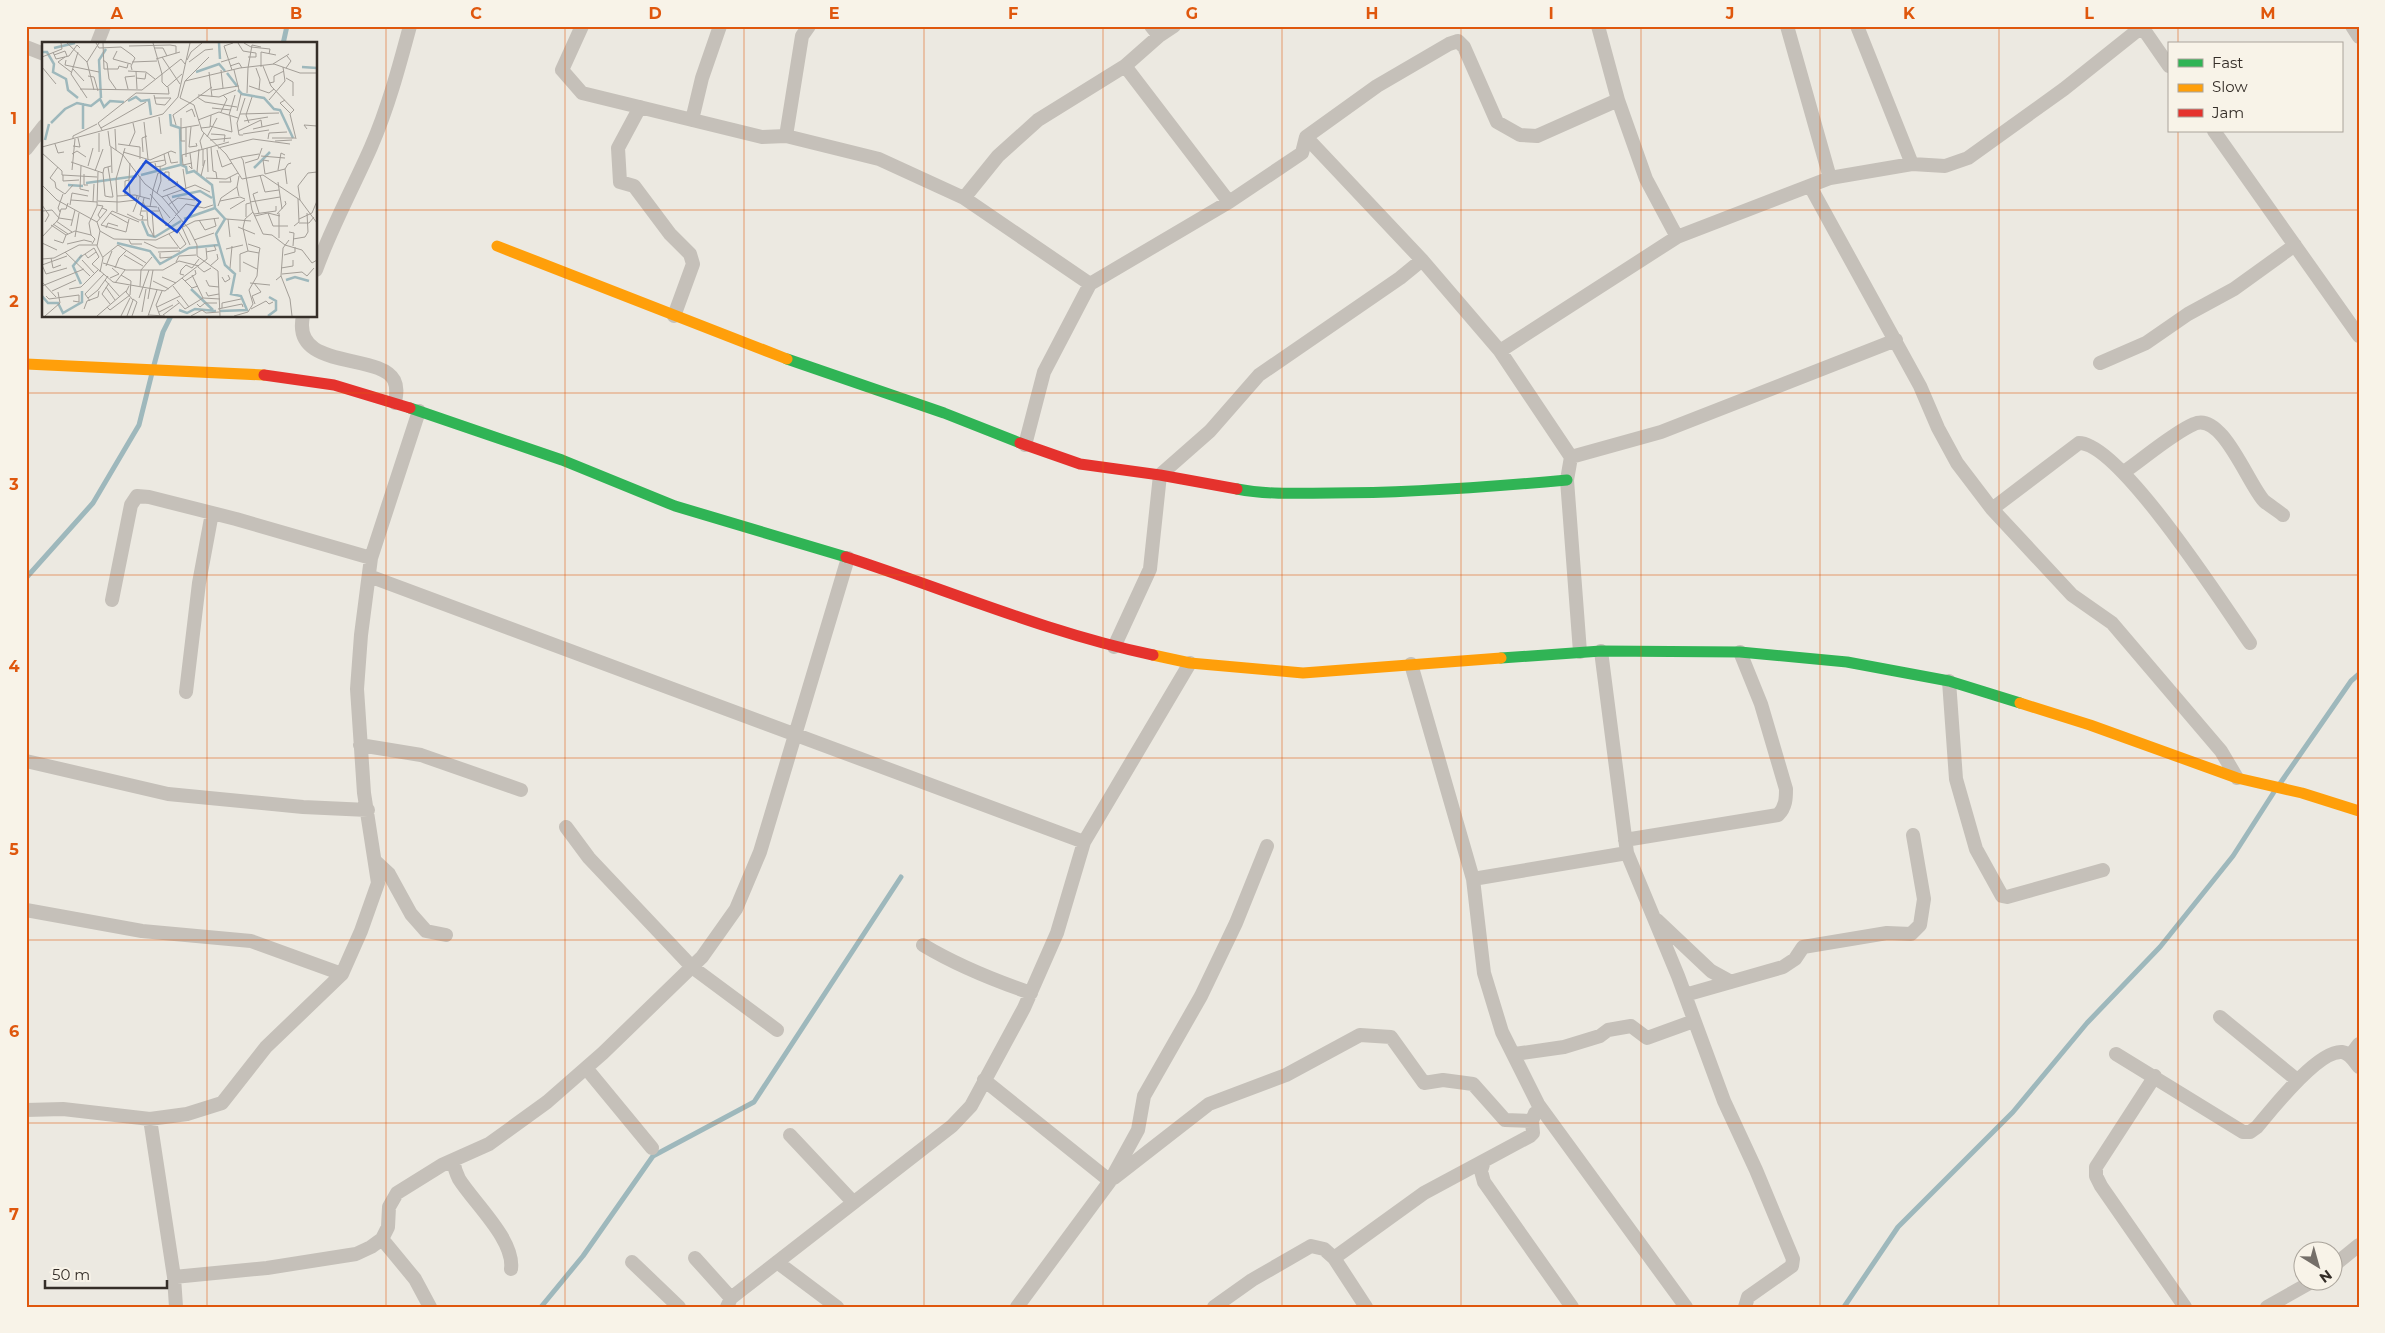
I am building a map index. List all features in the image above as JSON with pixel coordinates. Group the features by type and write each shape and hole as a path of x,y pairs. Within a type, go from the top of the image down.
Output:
{"street":[{"path":"98,42 104,26"},
{"path":"318,264 379,128 393,91 410,26"},
{"path":"582,26 562,70 582,93 762,137 786,136 879,159 964,198 1090,284"},
{"path":"692,120 702,78 720,26"},
{"path":"786,136 802,36 809,26"},
{"path":"964,198 998,156 1038,120 1125,66 1155,31 1174,26"},
{"path":"1598,26 1618,100 1646,179 1677,236"},
{"path":"1787,26 1830,178"},
{"path":"1857,26 1912,164"},
{"path":"2352,26 2359,37"},
{"path":"1500,351 1677,236 1830,178 1912,164 1945,166 1968,158 2032,113 2143,27 2168,64"},
{"path":"1025,445 1044,372 1090,284 1229,202 1302,153 1306,137 1377,86 1449,44 1458,41 1464,47 1497,122 1520,135 1537,136 1618,100"},
{"path":"26,47 42,53"},
{"path":"1125,66 1229,202"},
{"path":"640,107 618,148 620,182 634,186 670,234 690,254 693,264 674,316"},
{"path":"26,149 42,129"},
{"path":"2215,132 2359,336"},
{"path":"1306,137 1422,260 1500,351 1571,457 1567,480 1580,652"},
{"path":"1810,186 1896,340 1953,456 1992,509 2072,595 2112,623 2221,751 2237,778"},
{"path":"2100,363 2146,343 2188,314 2234,289 2295,245"},
{"path":"497,246 674,316 1080,464 1160,475 1258,493 1364,493 1478,488 1567,480"},
{"path":"1114,647 1150,569 1160,475 1210,430 1259,374 1392,283 1422,260"},
{"path":"302,318 300,327 306,342 325,354 350,362 376,366 394,379 397,388 395,403"},
{"path":"1571,457 1661,432 1896,340"},
{"path":"26,364 248,372 334,385 420,410 562,460 675,506 848,558 986,606 1114,647 1190,663 1303,673 1601,651 1740,652 1847,662 1949,680 2090,725 2237,778 2302,793 2359,811"},
{"path":"26,1110 63,1109 150,1119 187,1114 222,1102 266,1047 342,974 361,931 378,883 364,793 357,688 361,635 371,558 420,410"},
{"path":"2124,472 2193,424 2207,422 2214,426 2223,437 2264,501 2283,515"},
{"path":"1992,509 2079,443 2086,443 2098,449 2124,472 2158,514 2250,643"},
{"path":"112,600 130,505 137,496 149,497 212,513 371,558"},
{"path":"186,692 198,583 212,513"},
{"path":"174,1277 267,1268 356,1254 371,1247 382,1239 388,1227 389,1207 397,1193 453,1160 489,1144 547,1102 586,1068 702,957 736,909 760,852 848,558"},
{"path":"370,576 1084,842"},
{"path":"1601,651 1626,846 1685,995 1724,1101 1756,1170 1793,1259 1792,1266 1748,1297 1745,1307"},
{"path":"1473,879 1778,814 1782,811 1786,801 1786,789 1761,704 1740,652"},
{"path":"695,1258 729,1302 853,1202 952,1126 971,1106 1031,994 1057,933 1084,842 1190,663"},
{"path":"1411,664 1473,879 1484,973 1502,1032 1538,1104 1686,1307"},
{"path":"1949,680 1956,779 1976,849 2002,896 2007,897 2103,870"},
{"path":"360,745 421,755 521,790"},
{"path":"26,761 168,794 303,807 368,810"},
{"path":"566,826 589,858 692,967 777,1030"},
{"path":"1685,995 1783,966 1796,959 1803,947 1887,933 1911,934 1920,925 1924,900 1913,835"},
{"path":"1017,1307 1110,1181 1138,1130 1144,1096 1201,996 1236,923 1267,846"},
{"path":"375,861 389,874 411,914 426,931 446,935"},
{"path":"26,910 142,931 251,942 342,974"},
{"path":"1653,916 1711,971 1731,982"},
{"path":"924,945 976,974 1031,994"},
{"path":"2220,1017 2296,1080"},
{"path":"1514,1054 1564,1047 1600,1036 1608,1030 1626,1026 1631,1026 1647,1038 1694,1020"},
{"path":"1110,1181 1210,1104 1286,1075 1360,1035 1391,1037 1424,1083 1443,1080 1473,1084 1504,1120 1532,1120"},
{"path":"2116,1054 2155,1076 2243,1132 2250,1132 2257,1127 2296,1080 2334,1053 2344,1052 2354,1061 2359,1044"},
{"path":"586,1068 652,1148"},
{"path":"2155,1076 2096,1167 2096,1176 2185,1307"},
{"path":"984,1080 1110,1181"},
{"path":"1334,1258 1424,1193 1530,1136 1533,1133 1532,1120 1538,1104"},
{"path":"150,1119 174,1277 176,1307"},
{"path":"790,1135 853,1202"},
{"path":"453,1160 458,1177 507,1246 512,1259 511,1269"},
{"path":"1484,1161 1481,1171 1484,1182 1572,1307"},
{"path":"382,1239 415,1279 430,1307"},
{"path":"2342,1259 2359,1245"},
{"path":"1214,1307 1252,1280 1311,1246 1324,1249 1334,1258 1366,1307"},
{"path":"632,1262 678,1307"},
{"path":"777,1262 836,1307"},
{"path":"2267,1307 2297,1290"}],"waterway":[{"path":"283,42 287,26"},
{"path":"154,365 163,332 170,318"},
{"path":"26,578 93,503 139,425 152,373"},
{"path":"2279,785 2351,681 2359,674"},
{"path":"1844,1307 1898,1227 2013,1112 2087,1023 2160,947 2233,856 2274,792"},
{"path":"541,1307 583,1256 653,1156 754,1102 901,877"}],"traffic: fast":[{"path":"787,359 944,413 1020,443"},
{"path":"410,408 562,460 675,506 846,557"},
{"path":"1237,489 1284,493 1361,493 1567,480"},
{"path":"1501,658 1601,651 1740,652 1847,662 1949,681 2020,703"}],"traffic: slow":[{"path":"497,246 787,359"},
{"path":"26,364 264,375"},
{"path":"1153,655 1190,663 1303,673 1501,658"},
{"path":"2020,703 2090,725 2237,778 2302,793 2359,811"}],"traffic: jam":[{"path":"264,375 334,385 410,408"},
{"path":"1020,443 1080,464 1160,475 1237,489"},
{"path":"846,557 1037,623 1114,646 1153,655"}]}
